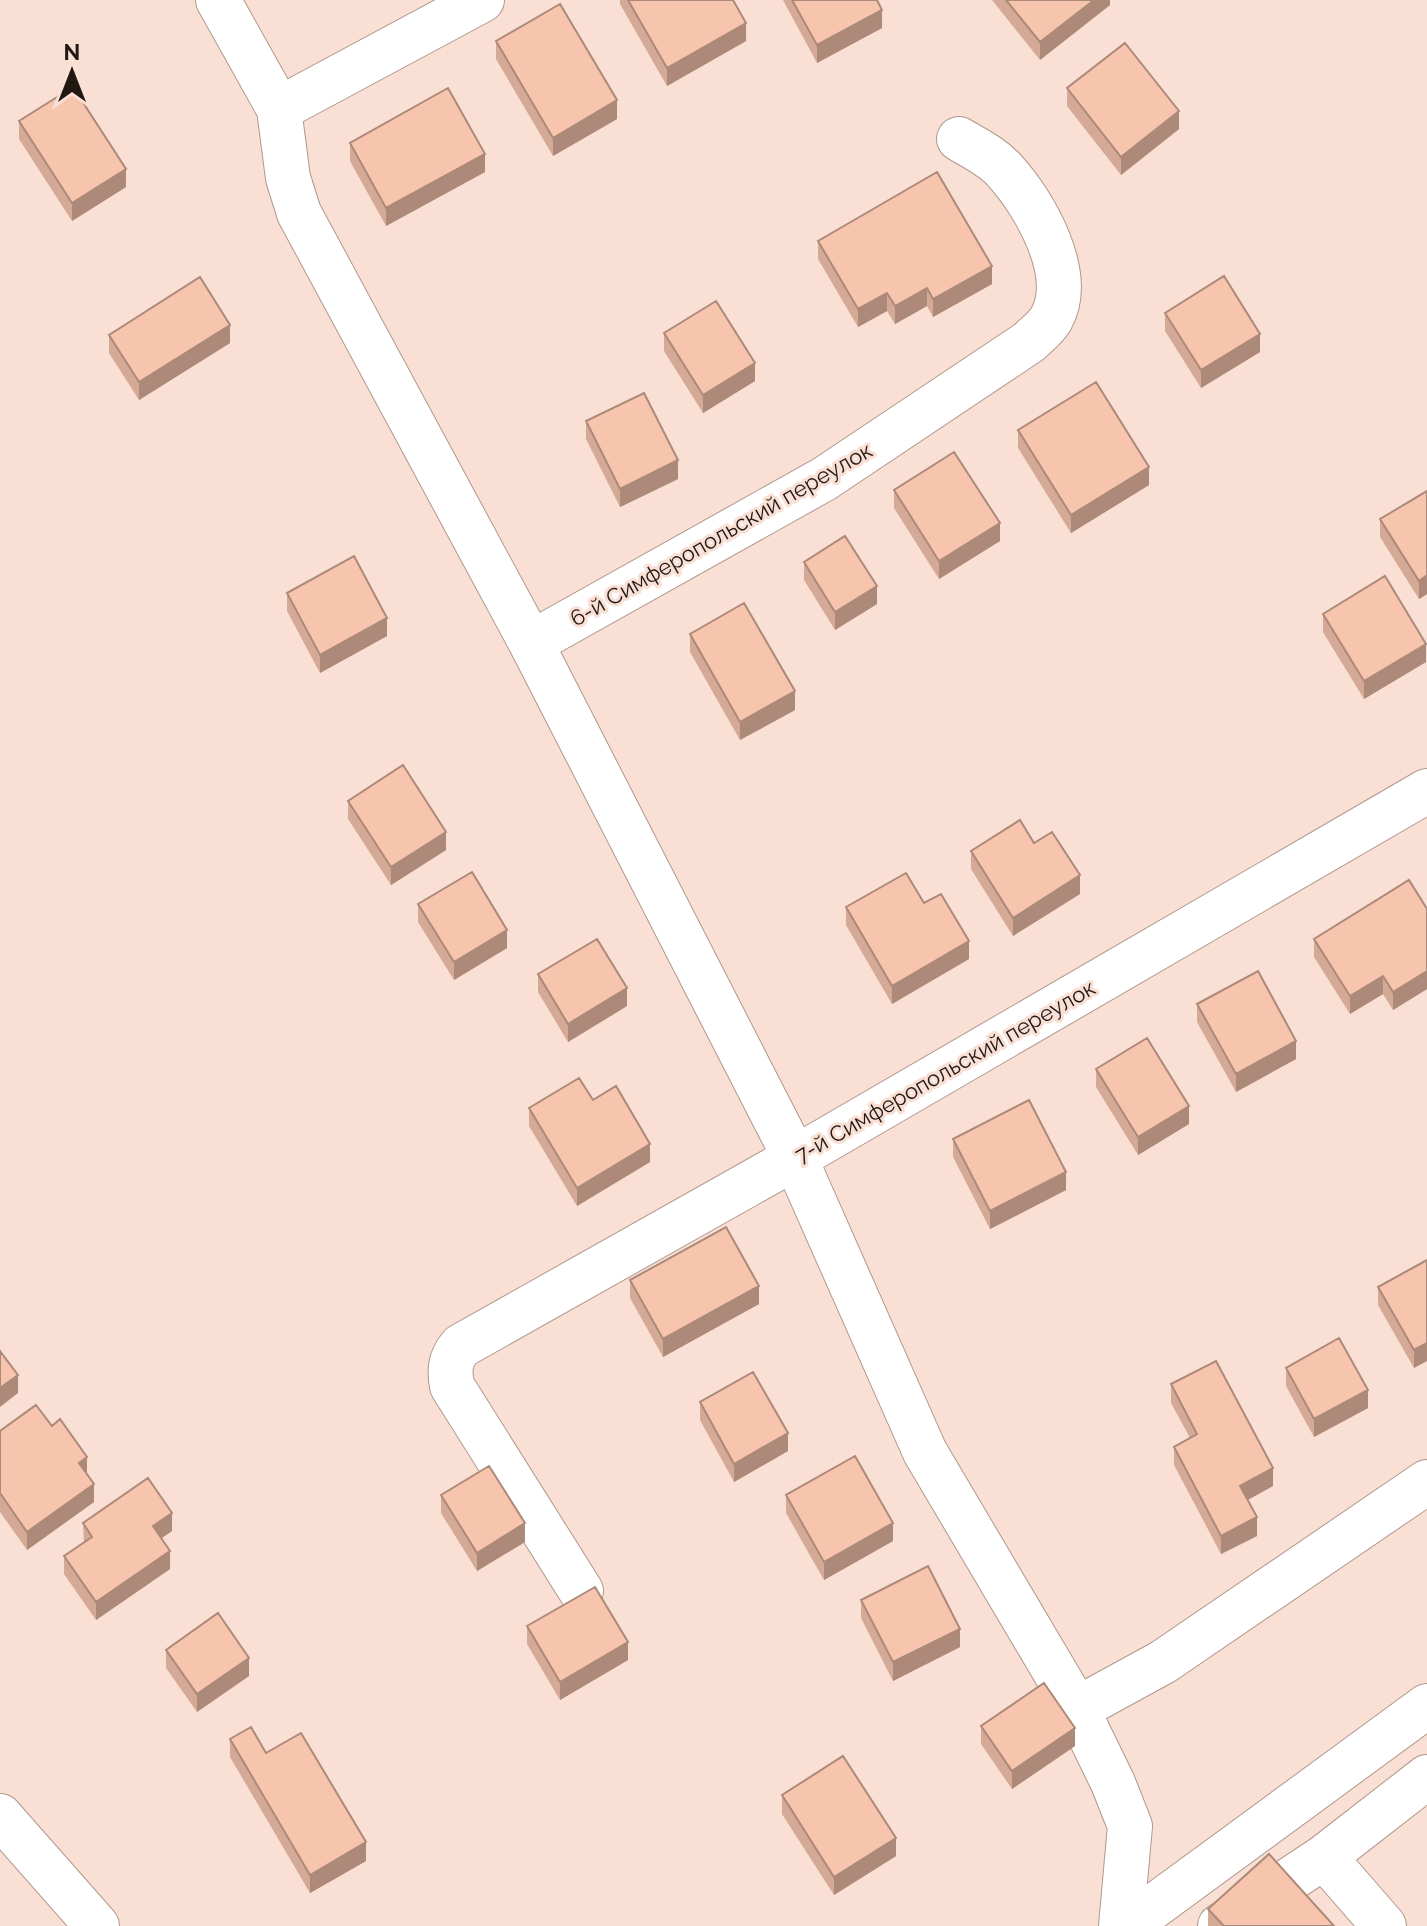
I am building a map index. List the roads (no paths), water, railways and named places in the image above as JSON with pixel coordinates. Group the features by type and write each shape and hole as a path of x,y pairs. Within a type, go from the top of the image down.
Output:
{"street":[{"path":"218,0 279,109 288,178 299,213 531,643 795,1158 925,1452 1077,1709 1113,1783 1130,1826 1124,1926"},
{"path":"279,109 482,0"},
{"name":"6-й Симферопольский переулок","path":"531,643 824,479 1029,342 1051,319 1057,296 1057,267 1048,237 1025,196 1003,168 959,139"},
{"name":"7-й Симферопольский переулок","path":"581,1591 452,1386 449,1370 453,1356 461,1346 795,1158 1427,791"},
{"path":"1077,1709 1163,1662 1427,1482"},
{"path":"1124,1926 1427,1706"},
{"path":"1220,1926 1324,1857 1427,1777"},
{"path":"0,1816 97,1926"},
{"path":"1324,1857 1384,1926"}]}
